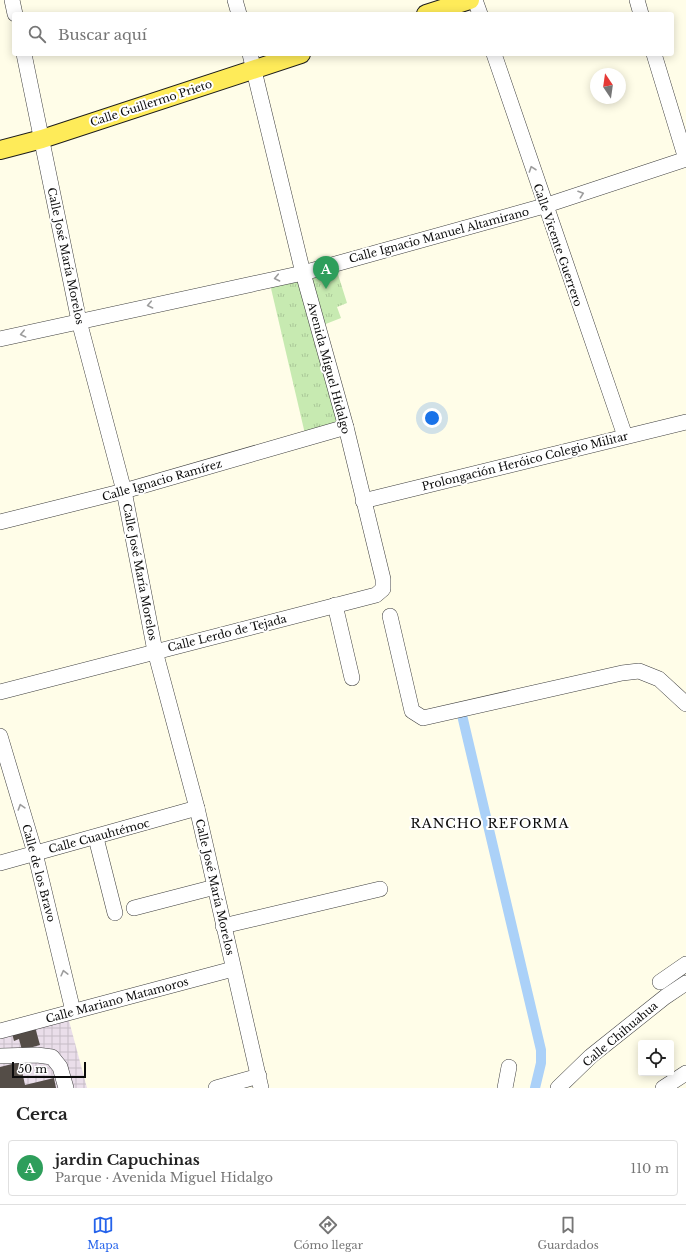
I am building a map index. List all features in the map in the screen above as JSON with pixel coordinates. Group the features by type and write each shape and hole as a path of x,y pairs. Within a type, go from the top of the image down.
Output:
{"main road":[{"path":"432,12 470,0"},
{"name":"Calle Guillermo Prieto","path":"0,150 42,139 252,62 289,56"}],"street":[{"path":"12,0 15,12"},
{"path":"236,0 239,12"},
{"path":"475,0 479,12"},
{"path":"637,0 640,12"},
{"name":"Calle José María Morelos","path":"24,56 79,321 124,491 155,651 197,808 260,1082"},
{"name":"Calle Vicente Guerrero","path":"495,56 544,206 625,436"},
{"path":"655,56 686,159"},
{"name":"Avenida Miguel Hidalgo","path":"252,62 303,273 346,427 383,579 383,589"},
{"name":"Calle Ignacio Manuel Altamirano","path":"0,339 303,273 544,206 686,159"},
{"name":"Prolongación Heróico Colegio Militar","path":"363,501 686,422"},
{"name":"Calle Ignacio Ramírez","path":"0,522 124,491 346,427"},
{"name":"Calle Lerdo de Tejada","path":"0,692 376,595 383,589"},
{"path":"335,605 352,678"},
{"path":"390,616 412,711 423,718 614,674 639,670 659,679 686,704"},
{"name":"Calle de los Bravo","path":"0,736 35,853 73,1011"},
{"name":"Calle Cuauhtémoc","path":"0,863 96,838 197,808"},
{"path":"96,838 115,913"},
{"path":"134,908 215,888"},
{"path":"223,926 380,889"},
{"path":"660,982 686,964"},
{"name":"Calle Mariano Matamoros","path":"0,1032 73,1011 233,969"},
{"name":"Calle Chihuahua","path":"558,1088 591,1056 665,997 686,983"},
{"path":"0,1056 37,1055 52,1057 60,1066 66,1088"},
{"path":"506,1088 509,1067"},
{"path":"662,1088 686,1073"},
{"path":"216,1088 260,1082"}],"shaded area":[{"path":"68,1017 87,1088 0,1088 0,1035"}],"green space":[{"path":"336,268 347,303 337,307 341,318 318,327 306,275"},
{"path":"300,276 338,425 305,434 270,284"}],"building":[{"path":"35,1027 40,1045 22,1050 19,1039 14,1041 12,1033"},
{"path":"20,1062 25,1085 54,1078 56,1088 0,1088 0,1067"}],"waterway":[{"path":"462,715 541,1050 541,1063 535,1088"}],"place":[{"name":"jardin Capuchinas","path":"326,289"}],"district":[{"name":"RANCHO REFORMA","path":"490,823"}]}
